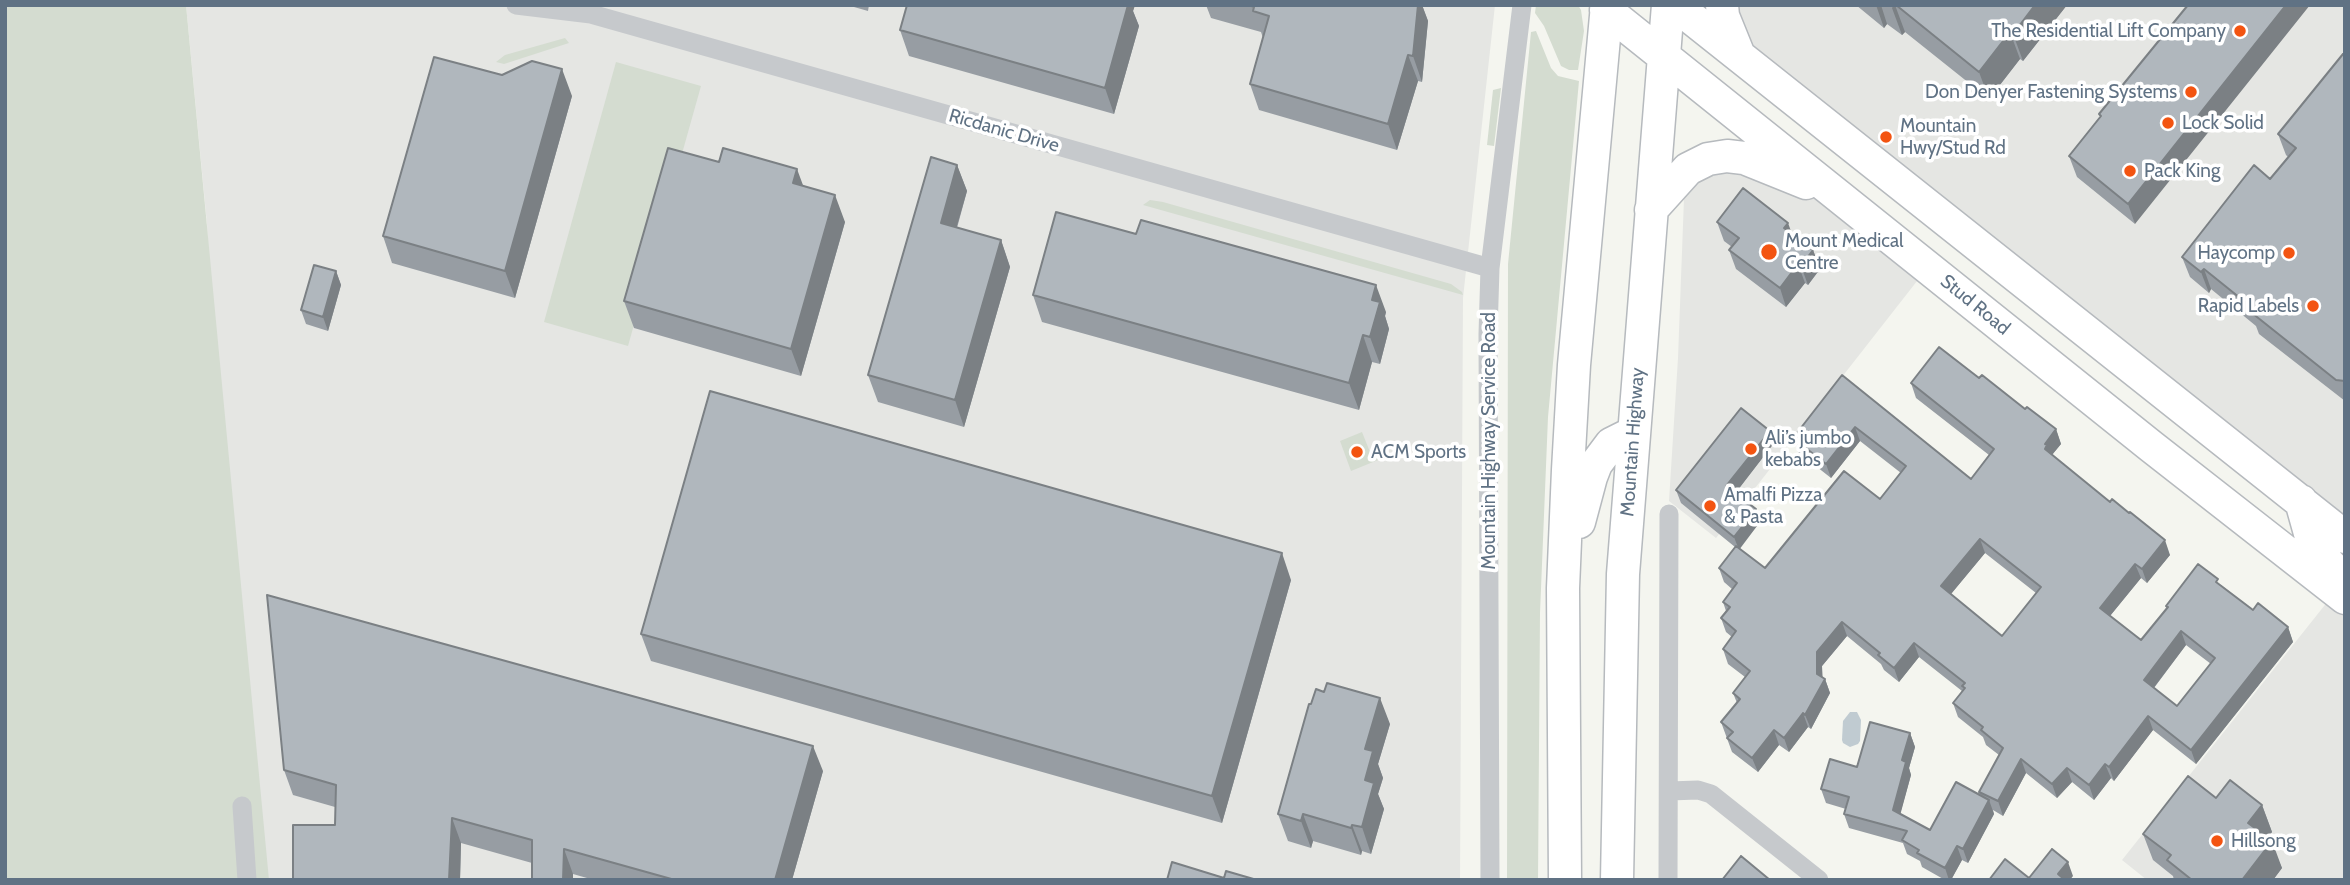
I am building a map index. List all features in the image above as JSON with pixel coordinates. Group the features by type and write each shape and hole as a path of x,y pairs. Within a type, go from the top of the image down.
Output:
{"main road":[{"name":"Mountain Highway","path":"1617,880 1623,574 1668,5"},
{"path":"1675,5 2345,537"},
{"path":"1721,5 1738,53"},
{"name":"Stud Road","path":"1604,7 2152,447 2345,598"},
{"path":"1565,880 1563,588 1574,365 1604,7"},
{"path":"1651,210 1688,169 1708,159 1727,156 1754,161 1842,199"},
{"path":"1958,231 1952,249 1955,265 1979,308"},
{"path":"1563,588 1596,464 1611,444 1633,433"},
{"path":"2301,501 2311,537 2328,563 2345,581"}],"street":[{"name":"Ricdanic Drive","path":"516,5 591,14 1490,268"},
{"name":"Mountain Highway Service Road","path":"1490,880 1490,268 1522,5"},
{"path":"1668,880 1669,514"},
{"path":"1669,791 1698,790 1711,794 1819,880"},
{"path":"242,806 247,880"}],"shaded area":[{"path":"5,5 186,5 269,880 5,880"},
{"path":"186,5 1495,5 1463,298 1460,880 230,880 207,224"},
{"path":"1536,5 1578,5 1584,31 1578,70 1561,66 1544,26 1535,13"},
{"path":"1722,5 2345,5 2345,537 1738,53"},
{"path":"1536,31 1551,68 1558,76 1579,81 1548,417 1540,613 1538,880 1507,880 1508,264 1531,32"},
{"path":"565,38 569,43 504,64 496,62 505,55"},
{"path":"616,62 701,86 628,346 544,322"},
{"path":"1501,88 1494,146 1487,145 1493,90"},
{"path":"1708,159 1842,199 1928,267 1716,538 1669,501 1685,172"},
{"path":"1150,200 1451,284 1463,295 1143,205"},
{"name":"ACM Sports","path":"1362,432 1370,452 1375,451 1378,460 1351,471 1340,441"},
{"path":"2336,591 2345,598 2345,880 2147,880 2122,860"},
{"path":"1850,712 1857,712 1861,720 1860,741 1850,747 1842,740 1843,721"}],"building":[{"path":"907,5 1128,5 1105,88 900,30"},
{"path":"1249,5 1418,5 1413,56 1408,55 1388,124 1250,84 1269,16 1253,11 1254,7"},
{"path":"1896,5 2035,5 1979,72"},
{"path":"2188,5 2286,5 2128,204 2069,156 2101,116 2099,114"},
{"path":"2343,54 2345,381 2336,380 2252,313 2255,310 2204,269 2201,272 2182,257 2254,165 2270,179 2296,148 2278,134"},
{"path":"434,57 502,75 532,61 562,69 505,271 383,236"},
{"path":"668,148 719,162 723,148 797,169 793,183 835,195 791,349 624,301"},
{"path":"931,157 957,165 941,223 1001,240 955,400 868,375"},
{"name":"Mount Medical Centre","path":"1743,188 1788,223 1784,228 1813,250 1801,266 1798,264 1780,288 1729,250 1739,238 1717,222"},
{"path":"1056,212 1136,234 1141,220 1376,285 1372,300 1380,302 1370,337 1363,335 1349,383 1033,295"},
{"path":"314,265 336,271 323,317 301,310"},
{"path":"1939,347 1979,378 1982,375 2025,409 2027,407 2056,429 2045,444 2045,449 2110,502 2112,499 2165,540 2142,569 2135,564 2100,608 2141,640 2198,564 2218,579 2216,582 2253,610 2258,603 2288,627 2191,750 2148,716 2109,767 2105,764 2089,785 2067,768 2052,784 2021,759 1998,801 1979,792 2003,748 1981,730 1983,727 1953,703 1965,688 1962,686 1965,683 1914,643 1894,668 1842,622 1817,652 1817,674 1825,679 1805,715 1803,713 1784,738 1774,730 1752,758 1727,738 1733,732 1721,722 1740,699 1733,693 1750,671 1723,649 1736,631 1721,618 1730,607 1723,602 1737,583 1719,568 1736,546 1765,568 1844,471 1880,499 1906,466 1855,427 1826,464 1793,438 1842,375 1971,479 1994,449 1911,383","holes":["1980,539 2041,587 2002,636 1941,586","2181,631 2215,658 2177,706 2144,680"]},
{"path":"710,391 1282,553 1212,796 641,634"},
{"path":"1741,408 1770,431 1726,486 1756,509 1734,537 1676,490"},
{"path":"267,595 813,746 775,880 675,880 564,849 563,880 532,880 532,840 452,818 449,880 293,880 293,825 335,825 336,785 284,770"},
{"path":"1327,683 1380,698 1365,749 1373,751 1365,780 1374,783 1362,827 1352,825 1351,828 1303,814 1301,821 1278,814 1309,704 1316,689 1324,692"},
{"path":"1870,722 1910,733 1902,760 1906,762 1893,810 1930,830 1956,782 1989,800 1963,849 1957,846 1945,868 1917,853 1919,850 1902,840 1907,831 1844,814 1849,797 1821,789 1830,759 1857,767"},
{"name":"Hillsong","path":"2188,776 2216,798 2230,780 2262,805 2248,823 2272,841 2242,880 2192,880 2167,860 2171,855 2143,834"},
{"path":"2052,849 2068,862 2058,874 2065,880 1989,880 2005,859 2029,878"},
{"path":"1741,856 1770,880 1722,880"},
{"path":"1172,862 1224,878 1226,871 1257,880 1167,880"}],"place":[{"name":"The Residential Lift Company","path":"2240,31"},
{"name":"Don Denyer Fastening Systems","path":"2191,92"},
{"name":"Lock Solid","path":"2168,123"},
{"name":"Mountain Hwy/Stud Rd","path":"1886,137"},
{"name":"Pack King","path":"2130,171"},
{"name":"Mount Medical Centre","path":"1769,252"},
{"name":"Haycomp","path":"2289,253"},
{"name":"Rapid Labels","path":"2313,306"},
{"name":"Ali’s jumbo kebabs","path":"1751,449"},
{"name":"ACM Sports","path":"1357,452"},
{"name":"Amalfi Pizza & Pasta","path":"1710,506"},
{"name":"Hillsong","path":"2217,841"}]}
